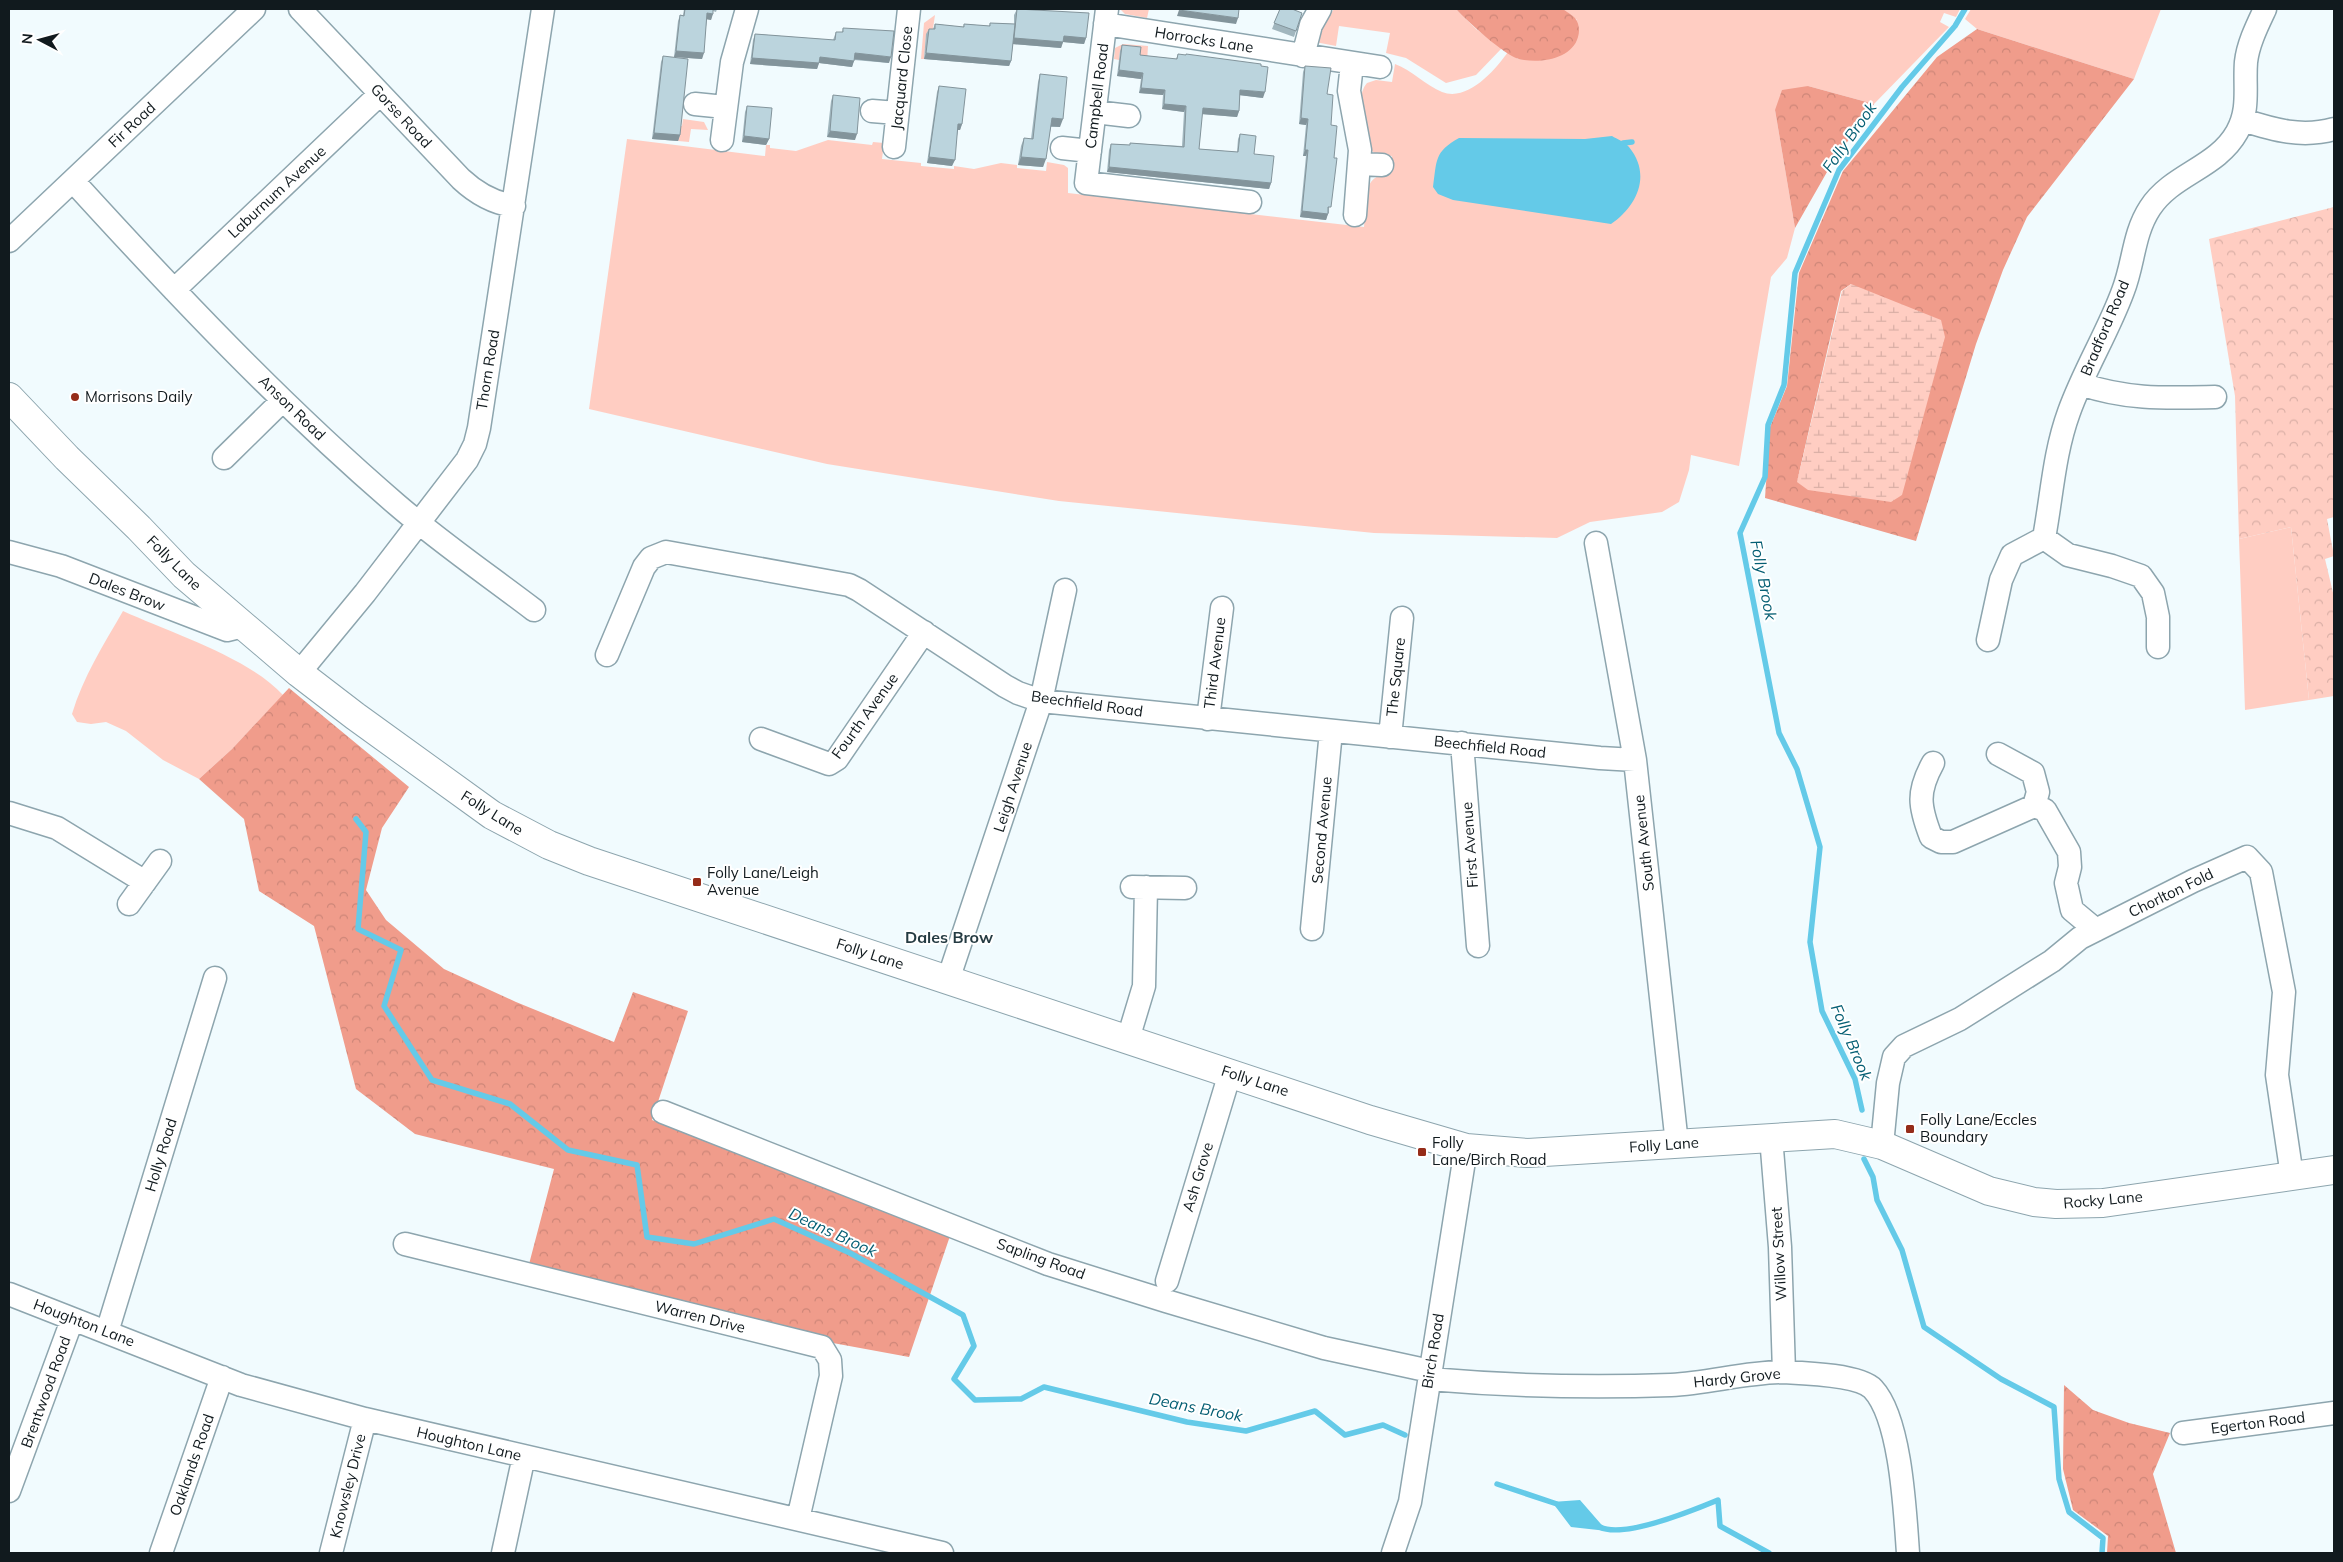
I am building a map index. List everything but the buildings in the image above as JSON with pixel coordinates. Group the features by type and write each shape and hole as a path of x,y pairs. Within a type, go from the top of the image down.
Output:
{"main road":[{"name":"Folly Lane","path":"9,397 184,576 299,673 479,807 549,845 589,861 1392,1127 1466,1148 1528,1153 1835,1134 1882,1145"},
{"name":"Rocky Lane","path":"1882,1145 1989,1192 2013,1198 2056,1204 2103,1203 2334,1170"}],"street":[{"name":"Fir Road","path":"9,241 254,9"},
{"name":"Gorse Road","path":"300,9 467,185 493,201 514,206"},
{"name":"Thorn Road","path":"299,673 365,593 466,460 477,437 543,9"},
{"path":"722,140 734,52 747,9"},
{"name":"Jacquard Close","path":"894,147 909,9"},
{"path":"1303,56 1310,25 1320,9"},
{"name":"Bradford Road","path":"2044,538 2059,446 2069,411 2124,290 2135,241 2150,207 2170,186 2221,153 2233,139 2243,120 2247,101 2248,56 2265,9"},
{"name":"Horrocks Lane","path":"1106,17 1303,56 1380,67"},
{"name":"Campbell Road","path":"1106,17 1086,183 1250,202"},
{"path":"1352,64 1349,90 1360,150 1354,215"},
{"name":"Laburnum Avenue","path":"174,290 380,94"},
{"path":"695,104 725,107"},
{"path":"872,111 897,113"},
{"path":"1095,112 1129,116"},
{"path":"2243,120 2296,134 2320,133 2334,129"},
{"path":"1062,148 1090,151"},
{"path":"1360,164 1382,165"},
{"name":"Anson Road","path":"73,181 174,290 282,401 418,522 534,610"},
{"path":"2081,384 2131,397 2215,397"},
{"path":"224,458 282,401"},
{"path":"1988,640 2001,580 2012,555 2044,538 2068,555 2112,566 2141,576 2153,593 2158,617 2158,647"},
{"name":"South Avenue","path":"1596,544 1635,760 1677,1144"},
{"name":"Dales Brow","path":"9,552 61,566 227,630 244,626"},
{"name":"Beechfield Road","path":"607,655 644,567 651,558 666,552 849,586 924,632 1005,686 1041,701 1635,760"},
{"name":"Leigh Avenue","path":"948,980 1041,701 1065,590"},
{"name":"Third Avenue","path":"1208,719 1222,608"},
{"name":"The Square","path":"1390,737 1402,618"},
{"name":"Fourth Avenue","path":"761,739 829,764 837,760 924,632"},
{"name":"Second Avenue","path":"1312,929 1331,731"},
{"name":"First Avenue","path":"1462,743 1478,946"},
{"path":"1998,754 2033,773 2038,792 2034,806"},
{"path":"1933,763 1923,781 1920,798 1931,837 1941,842 1953,842 2034,806 2045,810 2069,852 2070,866 2066,883 2072,910 2096,930"},
{"path":"9,813 57,828 145,882"},
{"name":"Chorlton Fold","path":"1882,1145 1888,1083 1894,1057 1904,1046 1960,1019 2052,961 2080,938 2193,881 2247,857 2261,872 2284,992 2277,1075 2292,1176"},
{"path":"129,904 160,861"},
{"path":"1128,1039 1144,986 1139,887 1185,888"},
{"name":"Holly Road","path":"107,1332 214,978"},
{"name":"Ash Grove","path":"1166,1281 1230,1073"},
{"name":"Sapling Road","path":"663,1112 1048,1264 1324,1348 1430,1375"},
{"name":"Willow Street","path":"1771,1137 1780,1247 1784,1372"},
{"name":"Birch Road","path":"1393,1553 1410,1502 1466,1148"},
{"name":"Warren Drive","path":"405,1244 822,1347 830,1360 831,1376 798,1520"},
{"name":"Houghton Lane","path":"9,1294 241,1385 365,1419 798,1520 879,1547 942,1553"},
{"name":"Brentwood Road","path":"9,1492 72,1320"},
{"name":"Hardy Grove","path":"1430,1375 1491,1384 1628,1386 1673,1385 1784,1372 1854,1379 1871,1387 1882,1402 1898,1455 1903,1488 1908,1553"},
{"name":"Oaklands Road","path":"161,1553 222,1377"},
{"name":"Egerton Road","path":"2183,1433 2334,1413"},
{"name":"Knowsley Drive","path":"331,1553 365,1419"},
{"path":"503,1553 524,1456"}],"green space":[{"path":"1120,9 1149,9 1147,18 1125,14"},
{"path":"1334,9 1456,9 1476,29 1502,48 1476,75 1446,83 1406,58 1386,53 1390,33 1339,26 1336,46 1315,42 1320,29"},
{"path":"1456,9 1563,9 1576,20 1579,27 1579,35 1575,44 1562,55 1536,61 1519,59 1495,45"},
{"path":"1563,9 1960,9 1956,17 1944,13 1940,22 1949,27 1874,104 1808,86 1775,110 1795,228 1787,258 1771,277 1739,466 1691,455 1689,470 1679,502 1662,512 1590,522 1557,538 1374,533 1059,501 827,464 589,409 627,139 765,156 766,145 770,145 770,148 796,151 828,140 872,145 873,142 884,143 882,159 921,163 921,166 954,169 954,166 974,169 1001,163 1017,165 1017,168 1046,171 1047,162 1064,165 1068,168 1068,193 1364,227 1365,200 1369,185 1381,175 1391,173 1392,156 1377,155 1372,151 1361,107 1363,90 1367,83 1376,80 1392,82 1395,64 1442,92 1452,94 1461,92 1480,82 1508,52 1518,59 1577,20"},
{"path":"1971,9 2161,9 2134,79 1977,29 1965,19"},
{"path":"935,15 932,35 926,35 924,59 921,59 924,23"},
{"path":"1977,29 2134,79 2027,217 2003,270 1976,344 1916,541 1765,498 1770,427 1787,386 1799,273 1843,171 1937,57","holes":["1851,284 1797,482 1841,291"]},
{"path":"1123,44 1148,46 1147,62 1120,51 1119,60 1114,59 1115,48"},
{"path":"1808,86 1874,104 1831,165 1795,228 1775,110 1782,90"},
{"path":"683,119 704,122 708,130 691,129 689,142 678,141 679,126 682,126"},
{"path":"2334,207 2334,517 2327,519 2334,556 2325,559 2334,597 2334,696 2309,700 2291,527 2239,539 2235,396 2209,239"},
{"path":"1851,284 1941,320 1945,337 1902,495 1891,502 1808,490 1797,482 1842,291"},
{"path":"2291,527 2309,700 2245,710 2239,539"},
{"path":"123,611 208,647 251,669 283,695 232,749 199,779 163,760 126,731 106,722 91,724 77,722 72,714 88,674"},
{"path":"289,688 409,787 382,828 366,890 386,920 444,969 516,1002 614,1042 633,992 688,1011 652,1120 951,1233 909,1357 822,1341 528,1268 554,1169 415,1134 356,1089 314,926 259,891 244,819 199,779 232,749"},
{"path":"2064,1385 2093,1410 2129,1423 2170,1433 2153,1474 2176,1553 2107,1553 2108,1536 2073,1510 2063,1469"}],"water":[{"path":"1612,136 1629,147 1640,168 1640,179 1634,199 1620,217 1611,224 1453,200 1438,194 1433,187 1438,158 1445,148 1459,138 1585,139"},
{"path":"1580,1500 1607,1531 1571,1527 1552,1502"}],"waterway":[{"name":"Folly Brook","path":"1862,1110 1855,1079 1822,1011 1810,942 1820,847 1797,769 1779,733 1740,533 1765,477 1768,425 1784,385 1795,273 1839,170 1902,87 1955,26 1965,9"},
{"path":"1623,143 1632,142"},
{"name":"Deans Brook","path":"356,819 366,832 358,929 401,950 384,1006 432,1080 510,1104 568,1150 637,1165 647,1237 694,1244 774,1219 850,1253 963,1315 974,1346 954,1379 975,1400 1021,1399 1044,1387 1187,1422 1246,1431 1315,1411 1345,1435 1383,1425 1405,1435"},
{"name":"Folly Brook","path":"1864,1159 1873,1177 1877,1200 1902,1250 1924,1327 2001,1379 2054,1407 2059,1479 2069,1512 2103,1538 2102,1553"},
{"path":"1497,1484 1557,1504"},
{"name":"Deans Brook","path":"1600,1527 1611,1530 1625,1529 1659,1522 1718,1500 1720,1526 1769,1553"}],"place":[{"name":"Morrisons Daily","path":"75,397"},
{"name":"Folly Lane/Leigh Avenue","path":"697,882"},
{"name":"Folly Lane/Eccles Boundary","path":"1910,1129"},
{"name":"Folly Lane/Birch Road","path":"1422,1152"}],"district":[{"name":"Dales Brow","path":"949,937"}]}
